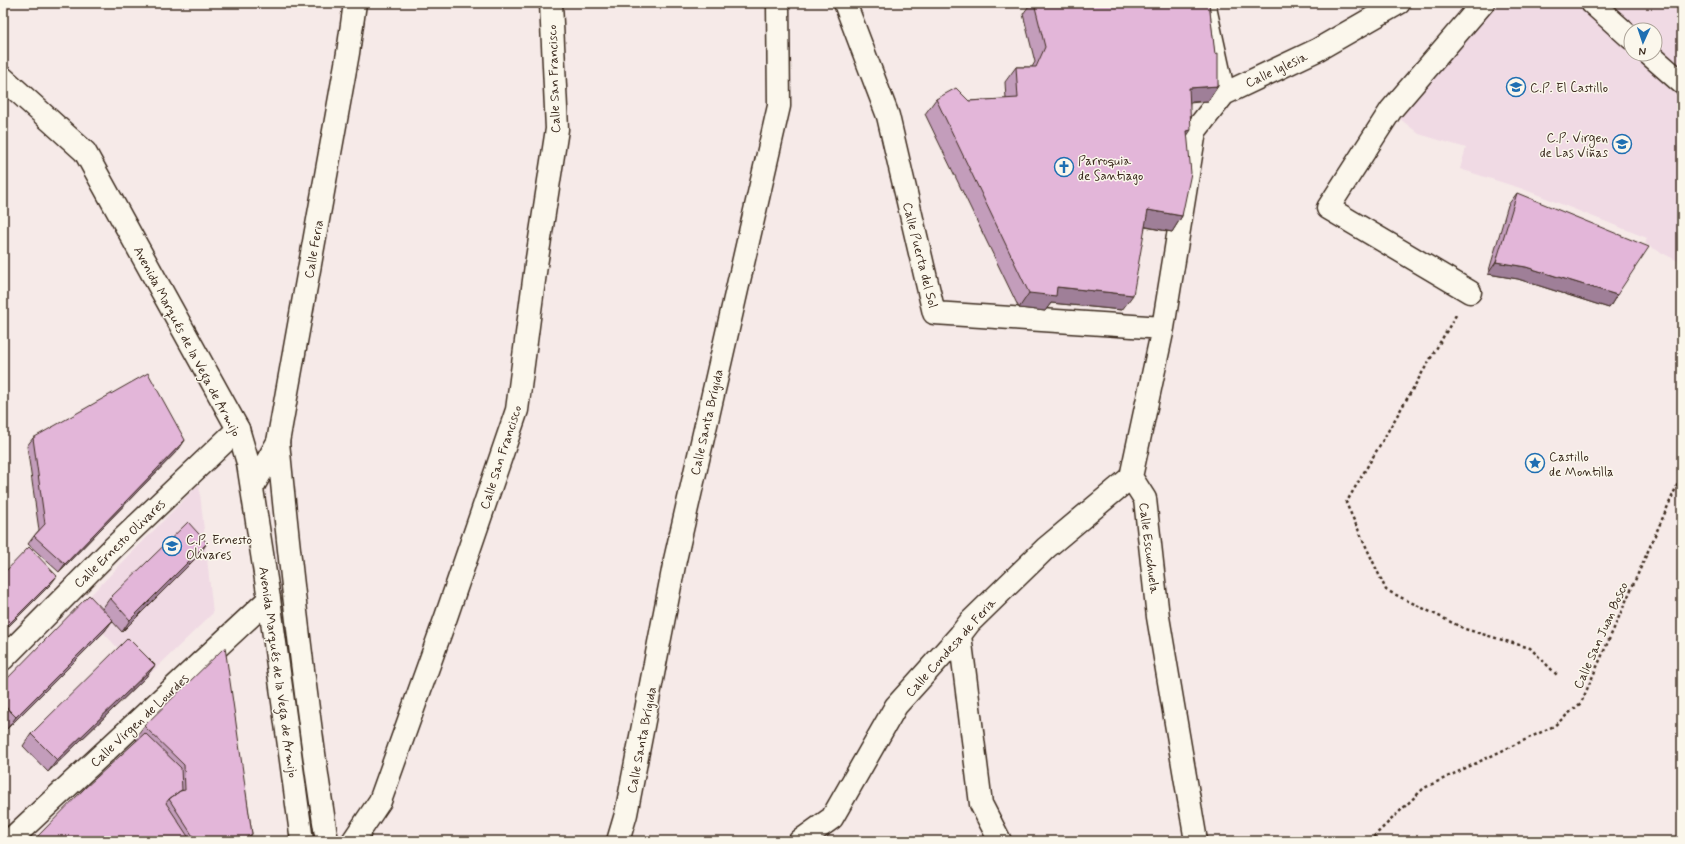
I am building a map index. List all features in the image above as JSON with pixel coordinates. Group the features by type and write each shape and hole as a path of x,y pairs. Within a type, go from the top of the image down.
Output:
{"street":[{"name":"Calle Feria","path":"252,488 278,442 348,53 355,3"},
{"name":"Calle San Francisco","path":"353,841 380,801 446,617 517,410 536,265 557,129 551,3"},
{"name":"Calle Santa Brígida","path":"618,841 626,814 675,560 779,106 778,3"},
{"name":"Calle Puerta del Sol","path":"845,3 888,116 934,313 1162,328"},
{"path":"1204,3 1224,94"},
{"name":"Calle Iglesia","path":"1162,328 1195,131 1224,94 1317,50 1399,3"},
{"path":"1470,292 1328,208 1391,110 1484,3"},
{"path":"1592,3 1623,31"},
{"path":"1658,62 1682,83"},
{"name":"Avenida Marqués de la Vega de Armijo","path":"3,78 85,152 238,429 248,463 269,599 298,838"},
{"path":"1130,477 1162,328"},
{"name":"Calle Ernesto Olivares","path":"3,659 113,548 238,429"},
{"path":"278,442 291,581 318,785 327,841"},
{"name":"Calle Condesa de Feria","path":"800,841 832,818 896,706 970,622 1046,548 1130,477"},
{"name":"Calle Escuchuela","path":"1130,477 1145,499 1158,617 1196,841"},
{"name":"Calle Virgen de Lourdes","path":"9,841 269,599"},
{"path":"960,635 981,804 1000,841"}],"path":[{"path":"1470,292 1346,503 1386,590 1465,629 1530,648 1558,676"},
{"name":"Calle San Juan Bosco","path":"1369,841 1424,788 1554,726 1581,703 1682,474"}],"shaded area":[{"name":"C.P. El Castillo","path":"1490,3 1576,3 1623,46 1623,62 1640,62 1682,100 1682,263 1645,244 1647,238 1523,189 1460,169 1466,148 1419,134 1394,114"},
{"path":"1609,3 1682,3 1682,73 1663,55 1663,22 1629,22"},
{"name":"C.P. Ernesto Olivares","path":"199,484 213,613 146,678 79,607"}],"building":[{"name":"Parroquia de Santiago","path":"1034,3 1209,3 1215,54 1218,53 1218,86 1189,88 1191,130 1187,131 1191,173 1182,216 1148,210 1133,295 1057,287 1056,296 1029,293 936,99 956,88 969,101 1018,98 1016,67 1036,67 1045,47"},
{"path":"1517,193 1649,247 1617,295 1526,267 1496,262"},
{"path":"148,373 185,440 65,564 34,536 45,524 33,438"},
{"path":"188,522 207,543 130,620 110,598"},
{"path":"29,547 57,576 3,630 3,574"},
{"path":"89,595 113,620 16,717 3,704 3,683"},
{"path":"128,638 155,665 57,760 31,734"},
{"path":"225,647 252,834 241,841 196,841 169,799 180,791 185,790 184,765 144,726"},
{"path":"145,733 181,768 182,790 169,799 166,803 191,841 33,841 85,788"}],"place":[{"name":"C.P. El Castillo","path":"1516,87"},
{"name":"C.P. Virgen de Las Viñas","path":"1622,144"},
{"name":"Parroquia de Santiago","path":"1064,167"},
{"name":"Castillo de Montilla","path":"1535,463"},
{"name":"C.P. Ernesto Olivares","path":"172,546"}]}
